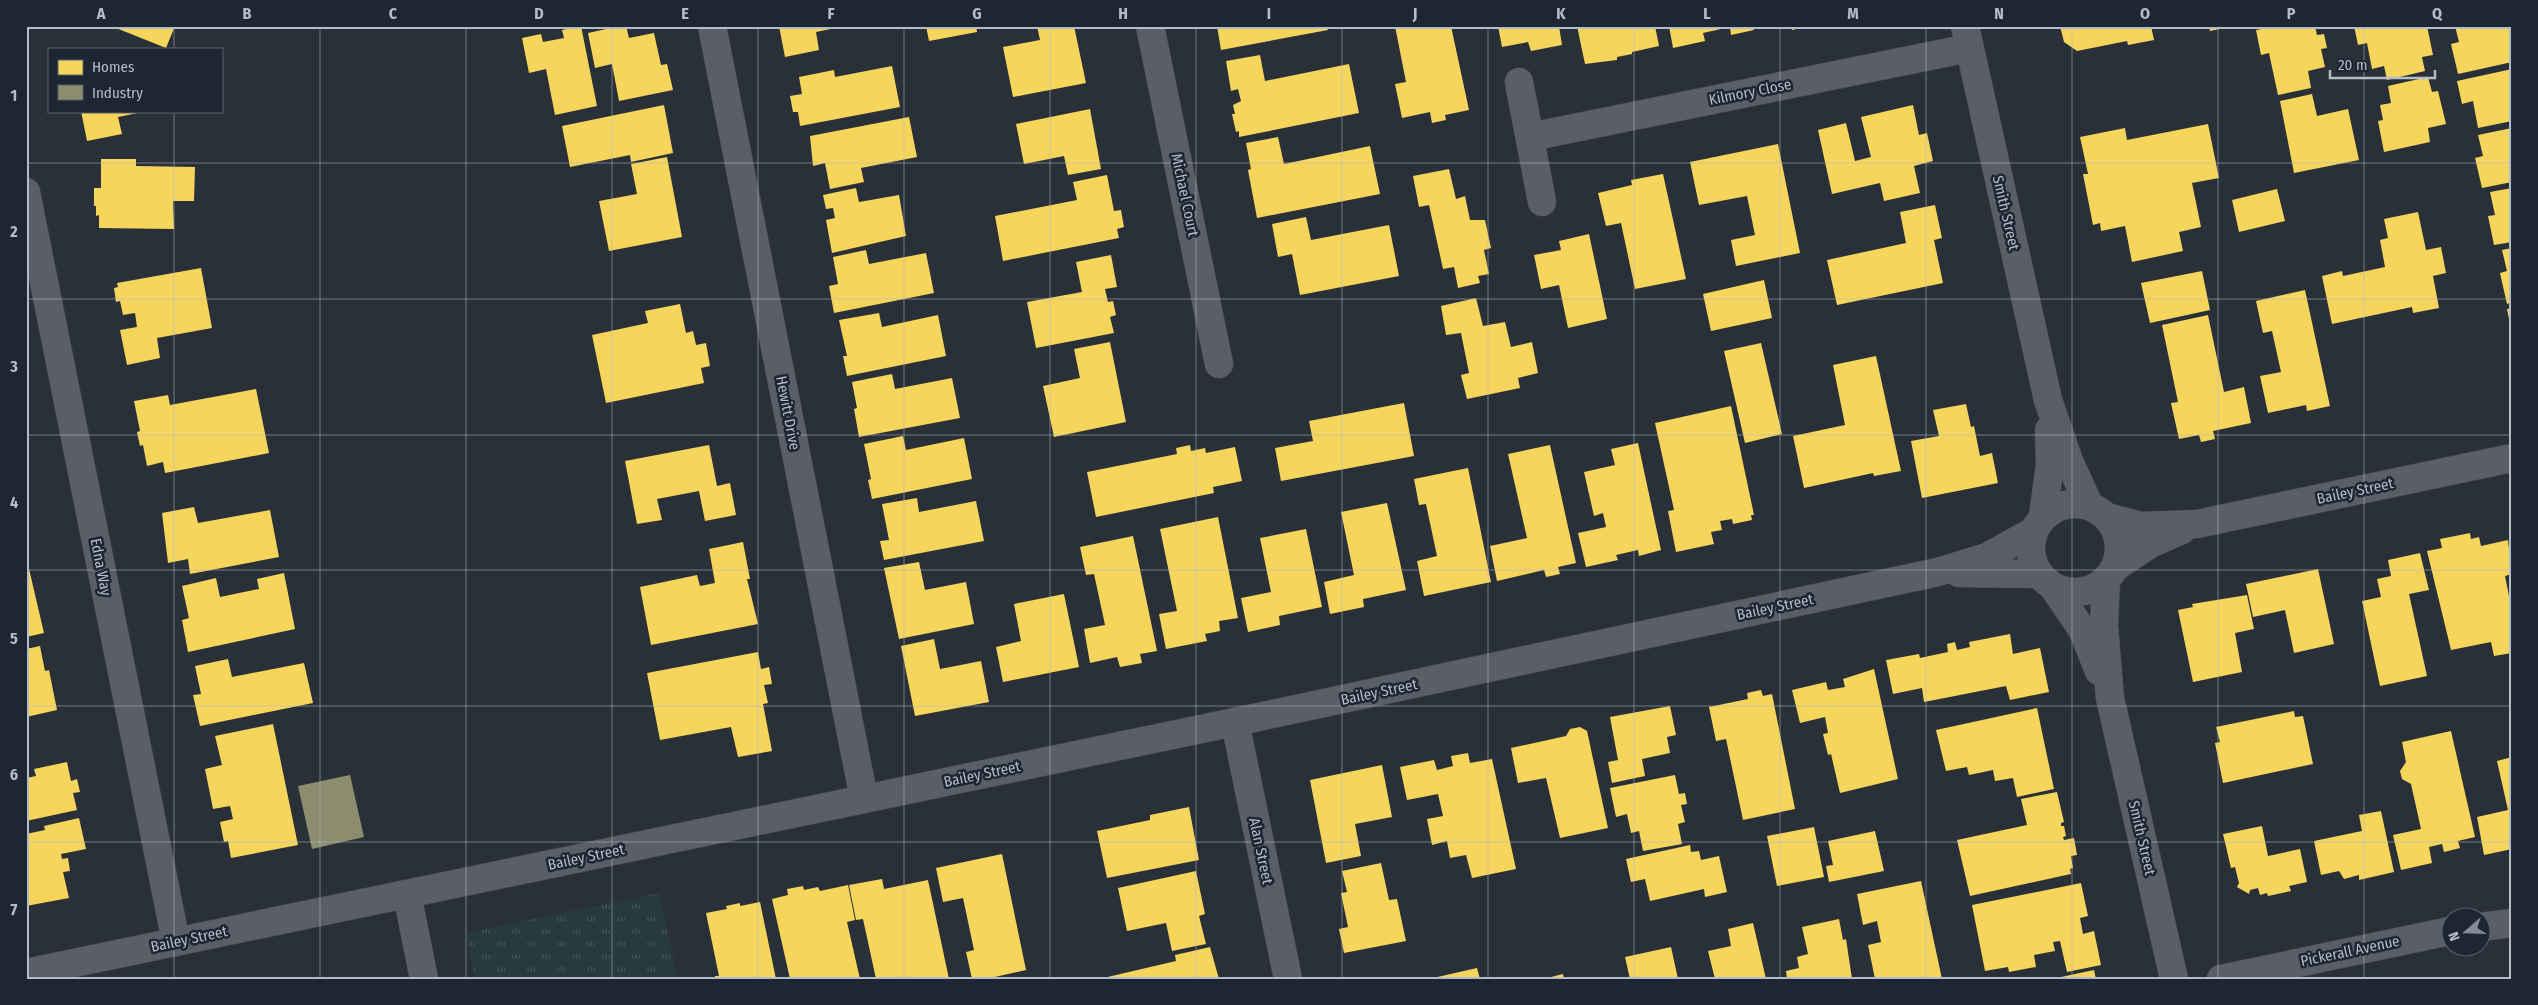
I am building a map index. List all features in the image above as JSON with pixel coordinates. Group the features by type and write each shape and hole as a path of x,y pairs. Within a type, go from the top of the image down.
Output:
{"street":[{"name":"Hewitt Drive","path":"712,26 864,799"},
{"name":"Michael Court","path":"1150,26 1219,364"},
{"name":"Kilmory Close","path":"1530,137 1967,37"},
{"name":"Smith Street","path":"1967,37 2048,400 2069,461 2098,511"},
{"path":"1519,82 1542,202"},
{"name":"Edna Way","path":"26,192 176,942"},
{"name":"Smith Street","path":"2038,524 2050,465 2048,400"},
{"name":"Bailey Street","path":"26,973 1235,722 1938,572 1987,556 2038,524 2057,506 2074,503 2141,526 2197,524 2512,458"},
{"path":"2098,511 2118,535 2120,551 2112,572"},
{"path":"2038,524 2030,554 2046,581"},
{"name":"Bailey Street","path":"1938,572 2046,581 2074,593 2095,588 2112,572 2150,544 2197,524"},
{"name":"Smith Street","path":"2112,572 2104,626 2110,698 2174,979"},
{"name":"Smith Street","path":"2046,581 2083,631 2110,698"},
{"name":"Alan Street","path":"1235,722 1288,979"},
{"path":"407,894 424,979"},
{"path":"2490,926 2512,923"},
{"name":"Pickerall Avenue","path":"2221,979 2440,933"}],"green space":[{"path":"659,893 678,979 475,979 466,933"}],"building: Homes":[{"path":"111,26 175,26 166,48"},
{"path":"581,26 597,106 555,115 546,69 529,73 522,38 541,34 543,42 564,38 562,30"},
{"path":"626,26 629,38 654,33 661,65 667,64 673,90 619,101 612,64 595,68 588,33"},
{"path":"779,26 840,27 816,32 819,50 785,57"},
{"path":"926,26 976,26 977,32 929,41"},
{"path":"1037,26 1074,26 1086,83 1013,97 1003,47 1040,40"},
{"path":"1217,26 1327,26 1328,30 1221,50"},
{"path":"1395,26 1451,26 1469,110 1445,115 1446,120 1432,123 1430,112 1402,118 1395,84 1406,82"},
{"path":"1498,26 1559,26 1562,45 1531,51 1528,42 1502,47"},
{"path":"1577,26 1655,26 1659,46 1617,57 1617,60 1585,64"},
{"path":"1669,26 1753,26 1754,30 1731,35 1730,27 1703,33 1705,41 1673,48"},
{"path":"1791,26 1804,26 1805,27 1792,30"},
{"path":"2060,26 2151,26 2154,40 2128,45 2127,41 2077,51 2064,42"},
{"path":"2209,26 2229,26 2229,27 2210,31"},
{"path":"2277,26 2315,26 2317,35 2324,34 2327,48 2321,49 2325,67 2308,71 2311,88 2278,95 2269,53 2261,55 2256,30"},
{"path":"2354,26 2427,26 2433,55 2422,57 2425,71 2387,80 2384,66 2372,69 2367,43 2358,45"},
{"path":"2455,26 2512,26 2512,62 2458,74 2451,44 2459,42"},
{"path":"1260,55 1265,81 1349,64 1359,113 1239,137 1239,131 1236,132 1232,114 1235,114 1233,105 1241,101 1238,89 1231,91 1226,61"},
{"path":"892,66 900,107 800,126 798,112 793,112 790,96 802,94 799,77 834,70 835,77"},
{"path":"2512,69 2512,121 2478,128 2473,101 2462,104 2457,81"},
{"path":"2428,77 2432,92 2438,91 2446,124 2428,128 2430,142 2384,152 2378,121 2383,120 2380,105 2391,103 2388,86"},
{"path":"2312,94 2317,116 2348,109 2359,160 2294,173 2280,101"},
{"path":"664,105 673,153 631,162 630,155 570,167 562,126"},
{"path":"1913,105 1919,135 1927,133 1933,161 1914,166 1920,193 1884,201 1880,183 1832,194 1818,130 1846,123 1855,161 1871,157 1861,117"},
{"path":"1090,109 1101,169 1068,175 1064,156 1024,164 1016,124"},
{"path":"81,112 143,112 118,117 122,134 87,141"},
{"path":"909,117 917,157 861,168 864,182 830,189 825,163 813,166 810,136"},
{"path":"2208,124 2219,178 2192,183 2201,227 2179,232 2183,251 2132,262 2125,226 2101,231 2100,223 2093,225 2083,174 2088,174 2080,137 2125,128 2127,140"},
{"path":"2512,128 2512,182 2482,188 2475,158 2483,156 2478,135"},
{"path":"1278,137 1284,164 1370,146 1380,194 1257,218 1248,170 1251,169 1246,143"},
{"path":"1778,144 1800,253 1736,266 1731,240 1755,235 1747,196 1699,205 1690,162"},
{"path":"667,157 682,237 609,251 599,201 637,194 631,164"},
{"path":"101,159 136,159 136,166 195,167 194,201 173,201 174,229 99,228 99,215 96,216 96,206 94,206 94,188 101,188"},
{"path":"1449,169 1456,199 1465,196 1470,220 1485,220 1491,248 1484,250 1489,274 1478,276 1480,283 1458,288 1454,267 1443,269 1429,205 1419,207 1413,176"},
{"path":"1663,174 1686,279 1635,289 1621,223 1606,226 1598,193 1632,185 1631,180"},
{"path":"1107,175 1114,211 1121,210 1124,227 1117,229 1119,238 1003,261 995,216 1077,200 1073,182"},
{"path":"856,188 859,202 899,195 906,236 832,253 826,220 835,218 833,208 826,209 823,195"},
{"path":"2512,188 2512,242 2494,245 2488,216 2495,215 2490,192"},
{"path":"2277,189 2285,221 2239,232 2232,200"},
{"path":"1935,205 1942,238 1934,240 1943,283 1837,305 1827,260 1906,243 1900,212"},
{"path":"2418,212 2426,250 2441,247 2446,273 2433,276 2439,308 2413,313 2412,307 2332,324 2322,276 2342,271 2343,276 2385,267 2380,240 2388,238 2384,219"},
{"path":"1306,217 1311,240 1389,225 1399,276 1300,295 1292,254 1278,257 1272,224"},
{"path":"1589,234 1607,319 1568,328 1559,285 1541,289 1534,255 1561,250 1559,241"},
{"path":"2512,248 2512,302 2507,304 2500,273 2507,271 2502,250"},
{"path":"866,250 869,264 926,253 934,293 834,313 829,286 838,284 833,257"},
{"path":"1111,255 1117,287 1105,289 1108,302 1113,301 1116,315 1110,317 1114,333 1036,348 1027,302 1082,292 1076,262"},
{"path":"201,268 212,328 157,338 160,358 127,365 120,330 137,327 135,313 123,315 120,301 116,302 114,288 118,287 117,283"},
{"path":"2202,271 2210,310 2150,323 2141,283"},
{"path":"1764,280 1772,318 1711,331 1703,294"},
{"path":"2305,290 2330,406 2307,411 2306,405 2268,413 2260,376 2281,372 2272,331 2263,333 2256,301"},
{"path":"1476,298 1483,326 1505,322 1511,347 1532,342 1538,373 1518,378 1520,388 1467,399 1461,375 1469,373 1461,333 1446,335 1441,306"},
{"path":"680,304 686,333 693,331 696,345 706,343 710,366 701,368 704,383 606,403 592,335 648,323 645,311"},
{"path":"2512,308 2512,329 2511,329 2507,309"},
{"path":"879,313 882,327 938,315 946,356 847,376 843,356 847,356 839,320"},
{"path":"2208,315 2224,392 2244,387 2251,423 2213,431 2215,439 2201,442 2199,435 2179,439 2171,403 2178,402 2162,325"},
{"path":"1110,342 1126,422 1054,437 1043,386 1080,378 1074,349"},
{"path":"1761,343 1782,434 1745,443 1724,351"},
{"path":"1876,356 1901,471 1874,476 1873,473 1804,488 1793,436 1845,425 1833,365"},
{"path":"892,374 895,389 952,378 960,418 859,437 854,409 857,408 852,382"},
{"path":"256,389 269,453 165,473 163,462 147,466 143,445 140,446 137,432 140,431 134,401 168,395 170,405"},
{"path":"1404,403 1414,456 1281,481 1275,448 1313,441 1309,421"},
{"path":"1966,404 1971,427 1974,426 1980,456 1992,453 1998,483 1922,498 1911,441 1939,436 1933,410"},
{"path":"1731,406 1754,515 1751,515 1752,520 1733,524 1732,519 1720,521 1722,530 1711,532 1714,544 1676,552 1668,511 1674,510 1655,423"},
{"path":"903,436 906,450 964,438 972,479 872,499 868,480 871,479 864,444"},
{"path":"1638,443 1661,550 1639,556 1638,550 1616,555 1618,560 1586,567 1578,533 1606,527 1603,513 1594,516 1584,472 1615,465 1611,449"},
{"path":"709,445 717,486 730,483 736,515 705,521 699,491 657,499 662,520 637,524 625,461"},
{"path":"1190,445 1191,451 1205,448 1206,453 1235,447 1242,481 1213,487 1214,493 1096,517 1087,472 1177,454 1176,448"},
{"path":"1550,445 1576,563 1558,567 1560,574 1546,577 1544,570 1497,581 1490,546 1527,538 1508,454"},
{"path":"1468,468 1491,582 1424,596 1417,561 1437,556 1426,504 1419,505 1414,479"},
{"path":"917,498 919,512 976,501 984,541 884,560 880,541 889,540 882,504"},
{"path":"1387,503 1406,590 1363,599 1364,607 1330,614 1324,582 1354,575 1341,512"},
{"path":"194,507 198,523 270,510 279,557 190,574 188,559 168,563 162,513"},
{"path":"1218,517 1238,618 1219,621 1220,631 1205,634 1207,641 1166,649 1159,614 1177,611 1160,529"},
{"path":"1306,529 1322,607 1279,616 1280,625 1248,632 1241,598 1271,592 1260,538"},
{"path":"2470,533 2471,539 2479,537 2481,546 2508,540 2512,574 2505,576 2512,611 2512,653 2494,656 2491,642 2451,650 2427,551 2442,548 2440,539"},
{"path":"1133,536 1157,651 1140,654 1142,663 1120,667 1117,657 1090,663 1084,629 1105,625 1094,574 1086,575 1080,547"},
{"path":"743,542 750,579 747,579 758,624 651,645 640,587 697,575 700,586 715,583 709,549"},
{"path":"2420,553 2429,590 2409,594 2427,676 2380,686 2362,601 2381,597 2377,579 2391,576 2388,560"},
{"path":"26,556 44,633 26,637"},
{"path":"919,562 925,590 966,582 974,624 899,639 884,568"},
{"path":"2318,569 2334,644 2294,653 2285,610 2253,617 2246,584"},
{"path":"284,573 295,629 188,652 182,620 189,618 182,586 216,578 220,597 259,589 257,579"},
{"path":"1064,594 1079,667 1003,682 996,647 1021,641 1014,604"},
{"path":"2247,595 2254,629 2235,633 2242,672 2193,682 2178,610 2193,607 2192,604"},
{"path":"2010,634 2013,654 2040,648 2049,692 2010,700 2006,686 1924,702 1922,688 1893,694 1886,660 1919,654 1920,658 1948,652 1947,644 1955,642 1957,650 1970,647 1969,642"},
{"path":"934,639 940,669 981,661 989,702 915,716 901,646"},
{"path":"40,646 45,671 49,670 57,710 26,717 26,649"},
{"path":"758,652 761,669 769,667 772,684 764,685 768,703 763,704 772,751 738,757 731,727 660,740 647,673"},
{"path":"228,659 232,677 304,663 313,703 200,726 193,695 201,694 195,666"},
{"path":"1874,669 1898,779 1840,793 1831,754 1828,755 1823,734 1828,733 1825,717 1800,723 1792,690 1826,682 1828,690 1845,687 1843,679"},
{"path":"1761,690 1763,696 1772,694 1795,809 1743,820 1726,739 1716,741 1709,707 1748,699 1747,693"},
{"path":"1670,706 1676,735 1667,737 1670,753 1642,759 1645,776 1612,783 1608,762 1618,760 1610,717"},
{"path":"2037,708 2054,789 2017,797 2013,778 1995,781 1993,770 1969,775 1967,767 1946,771 1936,730"},
{"path":"2294,711 2295,717 2303,716 2313,764 2223,783 2215,743 2220,742 2216,727"},
{"path":"273,724 298,845 231,858 228,841 224,842 220,822 233,819 230,806 213,809 205,769 222,765 215,736"},
{"path":"1580,727 1587,731 1608,828 1560,838 1546,778 1518,783 1511,748 1566,736 1570,729"},
{"path":"2451,731 2475,837 2458,841 2460,848 2444,852 2442,844 2429,847 2432,863 2401,870 2393,835 2421,829 2411,784 2402,779 2400,771 2406,762 2402,742"},
{"path":"1468,753 1470,763 1492,759 1516,869 1472,878 1466,855 1450,858 1447,841 1432,845 1427,819 1443,816 1438,794 1407,800 1400,767 1434,760 1437,770 1453,766 1451,756"},
{"path":"2512,757 2512,849 2484,855 2477,817 2508,810 2497,761"},
{"path":"67,762 71,781 77,779 80,792 73,793 77,810 26,821 26,778 36,776 34,769"},
{"path":"1382,765 1392,817 1355,824 1361,856 1326,863 1310,780"},
{"path":"1675,775 1679,794 1685,793 1687,804 1681,805 1685,822 1678,824 1682,844 1643,851 1639,831 1631,833 1627,814 1616,817 1610,788"},
{"path":"2057,792 2064,822 2061,823 2061,826 2064,826 2066,836 2063,837 2064,840 2074,838 2077,855 2071,856 2073,868 2070,869 2071,874 1970,896 1957,840 2027,825 2021,799"},
{"path":"1189,807 1199,860 1107,878 1097,831 1150,820 1150,815"},
{"path":"2381,811 2394,872 2359,880 2359,875 2344,879 2339,871 2321,875 2314,841 2362,831 2359,815"},
{"path":"79,818 86,849 61,854 62,859 68,858 70,871 63,872 69,898 26,906 26,834 45,830 44,826"},
{"path":"2262,826 2268,856 2300,849 2307,882 2289,886 2291,891 2268,896 2267,893 2260,895 2258,888 2250,890 2249,894 2237,887 2239,883 2235,867 2231,868 2223,834"},
{"path":"1814,827 1824,877 1777,886 1767,836"},
{"path":"1875,831 1884,871 1829,882 1826,866 1833,865 1828,841"},
{"path":"1690,845 1691,852 1699,851 1701,860 1719,856 1727,892 1705,897 1704,889 1650,901 1645,879 1631,882 1626,859"},
{"path":"1002,854 1026,970 986,979 972,979 966,952 974,950 963,898 943,902 936,868"},
{"path":"1381,863 1389,900 1397,899 1406,941 1344,953 1339,929 1348,927 1341,893 1347,892 1342,871"},
{"path":"1196,871 1205,914 1199,916 1206,944 1172,951 1166,923 1127,931 1118,888"},
{"path":"882,879 884,889 928,880 949,979 876,979 863,919 856,920 849,885"},
{"path":"1921,881 1942,979 1875,979 1868,945 1881,942 1877,921 1863,925 1857,894"},
{"path":"2081,883 2088,916 2080,918 2083,934 2094,931 2101,965 2067,972 2060,941 2053,942 2055,951 2034,955 2036,967 2009,972 2008,967 1985,971 1972,905"},
{"path":"848,885 855,920 847,922 860,979 790,979 772,899 788,895 787,889 803,886 804,890 818,887 820,891"},
{"path":"760,902 776,979 715,979 715,976 719,976 706,913 727,909 726,906 740,903 740,906"},
{"path":"1839,919 1843,940 1846,939 1852,979 1787,979 1786,971 1799,968 1797,957 1808,954 1802,927"},
{"path":"1753,923 1766,979 1715,979 1708,951 1731,946 1728,929"},
{"path":"1210,947 1219,979 1099,979 1176,961 1175,955"},
{"path":"1671,947 1678,979 1630,979 1625,957"},
{"path":"1477,968 1480,979 1433,979 1433,978"},
{"path":"2094,970 2096,979 2061,977"},
{"path":"1563,974 1564,979 1547,979 1547,978"}],"building: Industry":[{"path":"350,775 364,837 312,849 298,786"}]}
